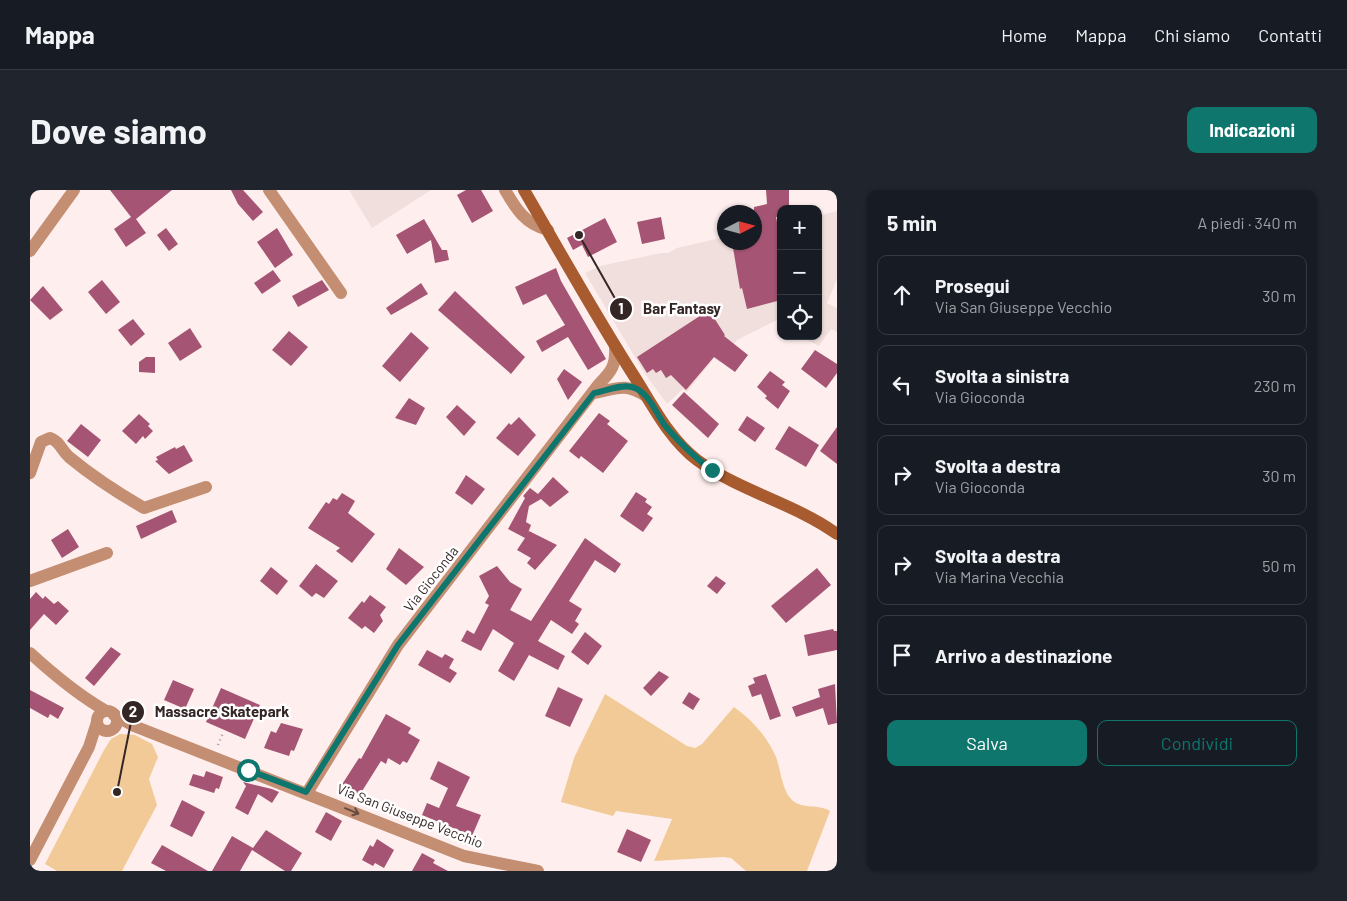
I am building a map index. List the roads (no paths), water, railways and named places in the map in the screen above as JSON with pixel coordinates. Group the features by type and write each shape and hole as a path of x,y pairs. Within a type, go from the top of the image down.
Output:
{"main road":[{"path":"524,190 615,347 646,396 666,426 695,458 738,486 824,524 837,534"}],"street":[{"path":"30,251 74,190"},
{"path":"269,190 342,293"},
{"path":"505,190 523,217 538,228 548,230"},
{"name":"Via Gioconda","path":"306,792 398,645 612,371 616,362 615,347"},
{"path":"594,393 633,387 646,396"},
{"path":"30,473 41,442 50,438 56,440 67,455 121,495 144,508 206,487"},
{"path":"30,581 107,552"},
{"path":"30,653 54,675 87,700 106,720 89,746 30,860"},
{"path":"30,665 54,675"},
{"name":"Via San Giuseppe Vecchio","path":"106,720 134,726 306,792 464,856 517,870 538,871"}],"place":[{"name":"Bar Fantasy","path":"579,235"},
{"name":"Massacre Skatepark","path":"117,792"}]}
